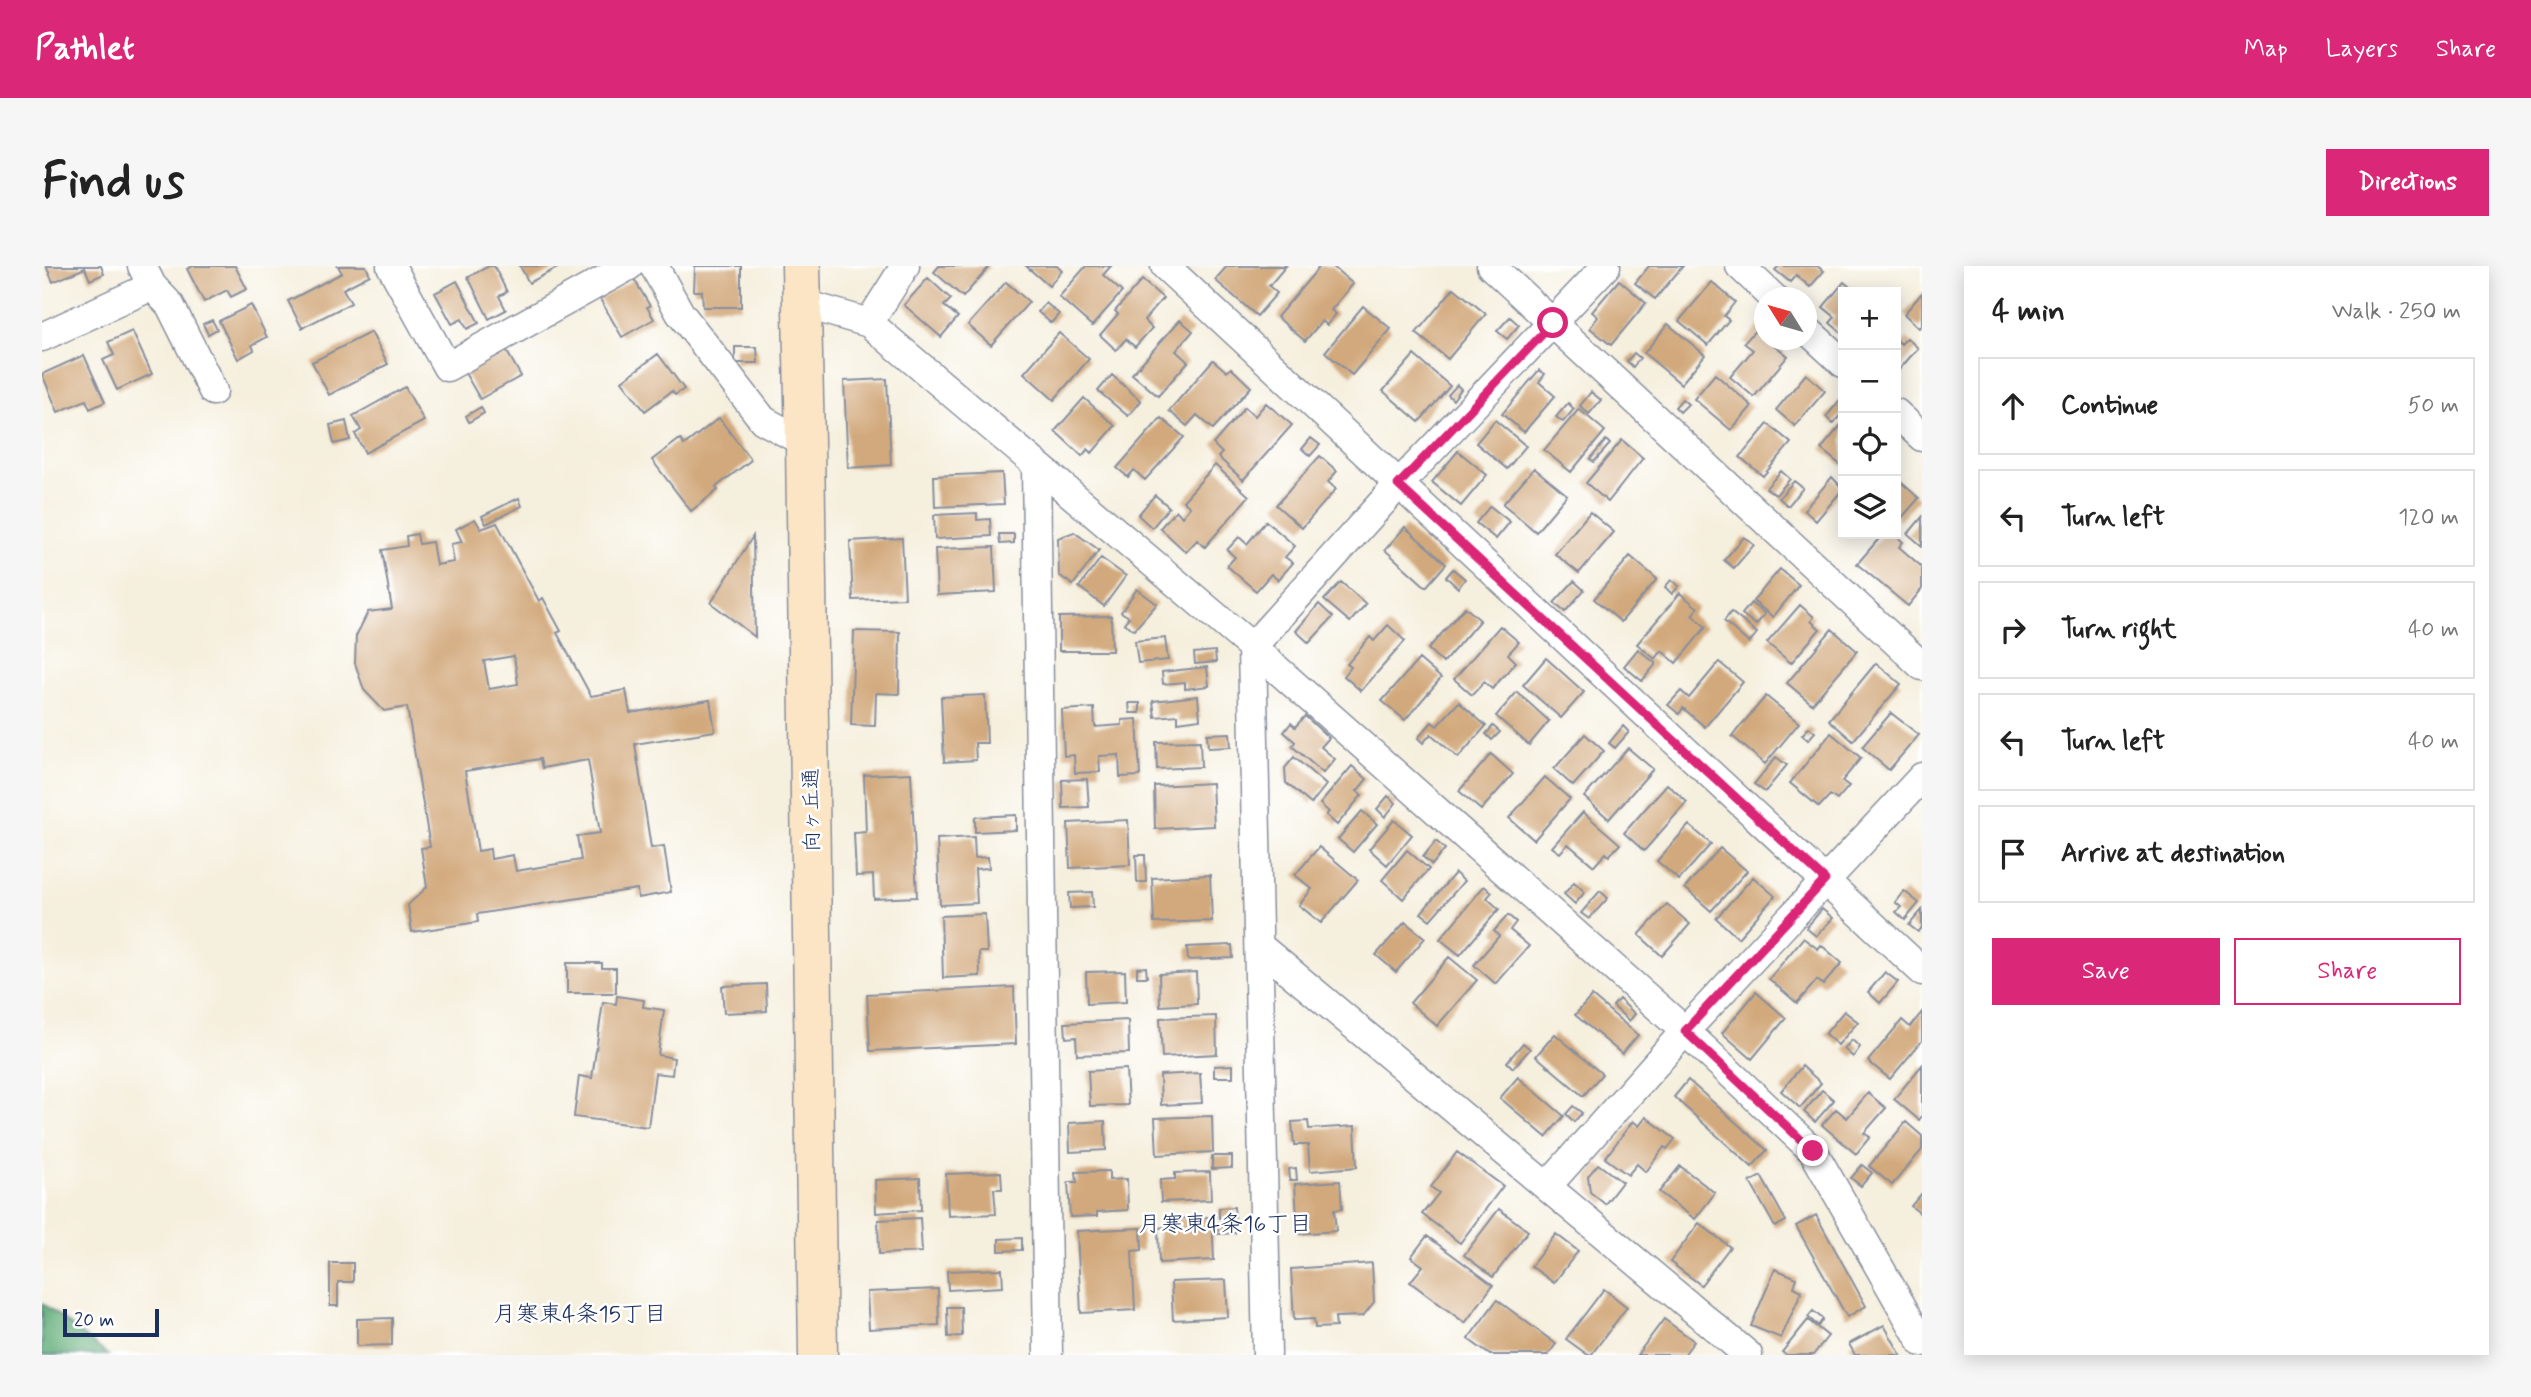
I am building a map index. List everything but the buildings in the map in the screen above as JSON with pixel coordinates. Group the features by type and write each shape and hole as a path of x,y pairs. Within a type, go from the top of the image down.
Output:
{"street":[{"path":"391,266 447,367 629,266"},
{"path":"654,266 680,313 763,420 806,443"},
{"path":"869,323 905,266"},
{"path":"1165,266 1922,971"},
{"path":"1491,266 1922,666"},
{"path":"1268,1355 1252,647 1398,485 1606,266"},
{"path":"1740,266 1762,287"},
{"path":"42,337 147,276 170,305 214,391"},
{"path":"801,285 869,323 1252,647 1685,1031 1813,1151 1920,1333"},
{"name":"向ヶ丘通","path":"801,285 806,443 818,1355"},
{"path":"1817,338 1838,358"},
{"path":"1901,418 1922,437"},
{"path":"1036,465 1048,1355"},
{"path":"1548,1185 1685,1031 1922,777"},
{"path":"1259,946 1748,1355"}],"green space":[{"path":"42,1303 108,1355 42,1355"}],"district":[{"name":"月寒東4条16丁目","path":"1225,1223"},
{"name":"月寒東4条15丁目","path":"580,1313"}],"route":[{"path":"1553,323 1398,485 1825,880 1685,1031 1813,1151"}]}
